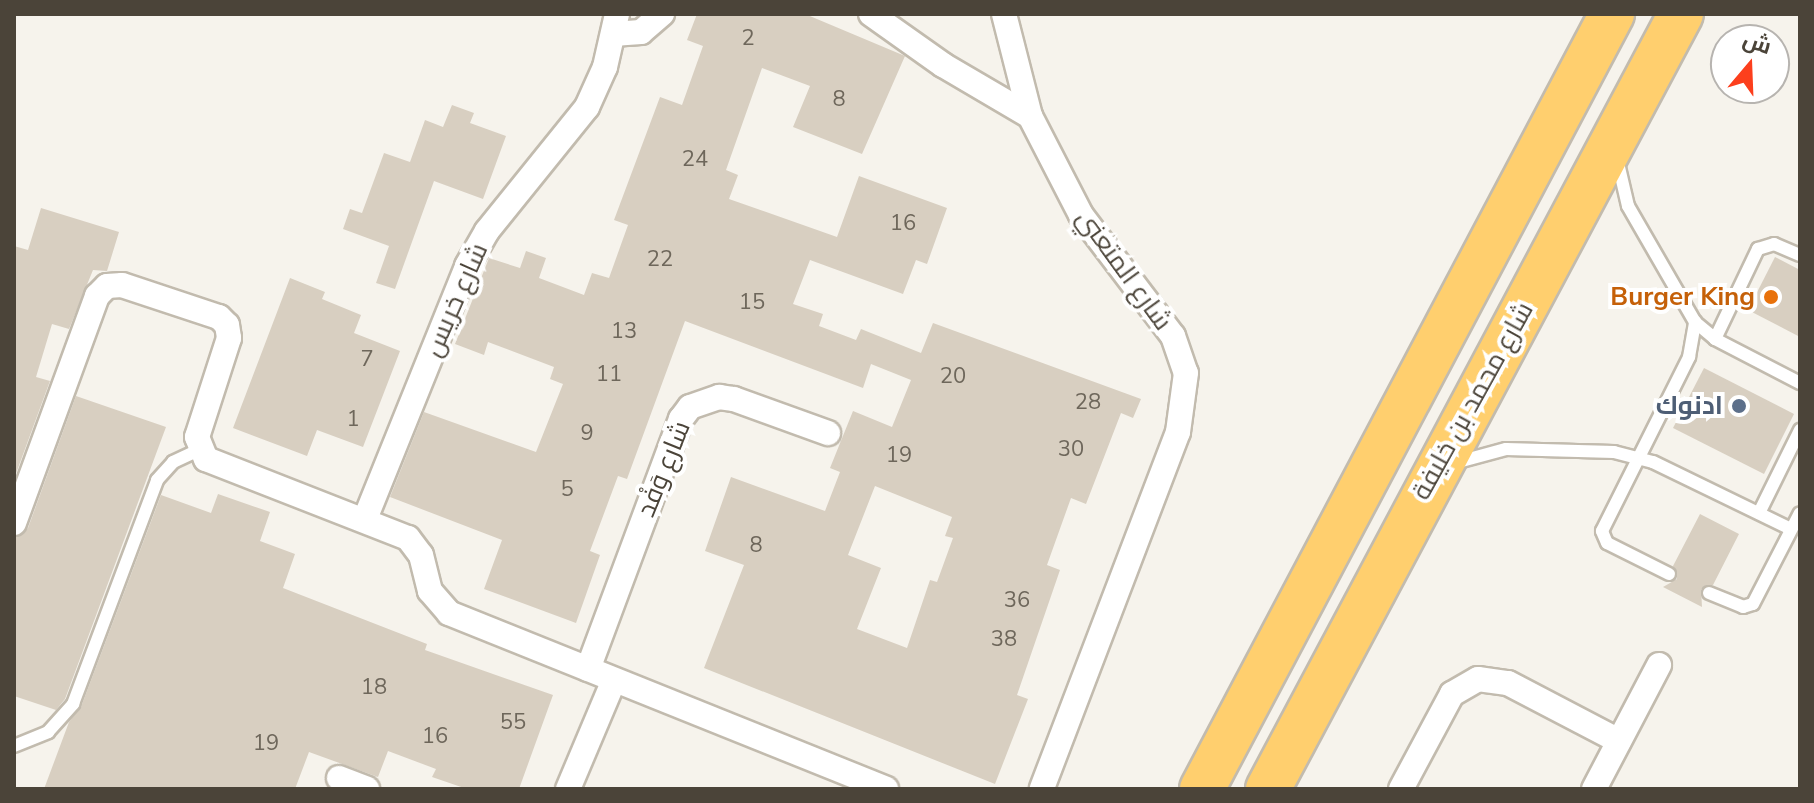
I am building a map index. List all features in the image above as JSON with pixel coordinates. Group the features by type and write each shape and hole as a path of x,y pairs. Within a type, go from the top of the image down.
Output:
{"highway":[{"path":"1202,789 1612,14"},
{"name":"شارع محمد بن خليفة","path":"1268,789 1430,478 1624,127 1681,14"}],"street":[{"path":"615,24 641,32 662,14"},
{"path":"871,14 943,65 1030,116"},
{"name":"شارع المتعني","path":"1004,14 1030,116 1095,236 1173,336 1187,394 1178,432 1042,789"},
{"name":"شارع خريس","path":"365,519 476,249 579,120 597,88 615,24"},
{"path":"14,523 97,296 107,286 122,285 219,317 227,325 229,338 197,437 199,450 212,462 398,532 416,546 430,591 449,613 886,789"},
{"name":"شارع وَفْد","path":"588,669 681,419 690,407 719,397 734,399 828,433"},
{"path":"1594,789 1659,665"},
{"path":"1401,789 1452,694 1478,679 1508,683 1619,741"},
{"path":"568,789 614,680"},
{"path":"339,778 367,789"}],"lane":[{"path":"1624,127 1618,172 1624,198 1695,322 1715,339 1800,383"},
{"path":"1715,339 1758,249 1774,244 1800,255"},
{"path":"1669,574 1603,538 1603,525 1689,357 1695,322"},
{"path":"1759,513 1800,430"},
{"path":"1430,478 1465,458 1506,449 1593,449 1637,457 1791,529"},
{"path":"14,746 48,732 73,704 157,480 173,462 199,450"},
{"path":"1709,593 1743,607 1753,604 1800,513"}],"building":[{"path":"697,14 805,14 905,56 862,154 793,127 810,86 762,68 726,170 738,175 729,199 837,237 859,176 947,208 927,264 916,260 903,294 810,260 793,304 823,314 819,326 856,340 861,329 921,353 933,323 1141,399 1133,418 1121,413 1086,504 1071,498 1047,565 1060,570 1017,695 1028,699 995,784 704,668 744,565 705,551 731,477 825,511 840,472 830,468 853,411 892,427 911,380 871,364 863,388 685,321 627,479 618,476 590,551 600,555 576,623 484,589 502,540 390,497 424,412 536,452 563,384 550,379 554,367 488,342 484,355 455,344 489,258 520,268 526,251 546,258 539,278 584,295 592,273 609,278 628,225 614,220 660,97 682,105 703,46 687,40","holes":["875,486 952,517 945,536 953,538 937,582 930,580 907,648 857,629 881,568 848,555"]},
{"path":"452,105 474,113 470,123 506,136 483,199 434,181 395,289 376,283 389,246 343,229 350,209 362,213 384,153 410,162 425,120 443,127"},
{"path":"41,208 119,232 107,271 93,270 69,329 52,324 36,377 50,381 14,479 14,246 28,250"},
{"path":"1775,257 1800,270 1800,337 1748,310"},
{"path":"290,278 325,292 322,299 361,315 354,333 400,351 363,447 317,430 307,456 233,428"},
{"path":"1704,368 1794,414 1764,474 1673,428"},
{"path":"76,396 166,427 65,699 56,710 14,696 14,538 28,528"},
{"path":"218,494 270,512 260,541 295,554 283,588 427,644 425,650 553,695 519,789 467,789 432,777 436,769 388,751 378,777 309,752 295,789 44,789 69,722 81,707 161,495 211,513"},
{"path":"1700,514 1739,534 1713,585 1701,589 1702,607 1663,587 1677,579 1673,566"}],"place":[{"name":"Burger King","path":"1771,297"},
{"name":"ادنوك","path":"1739,406"}]}
